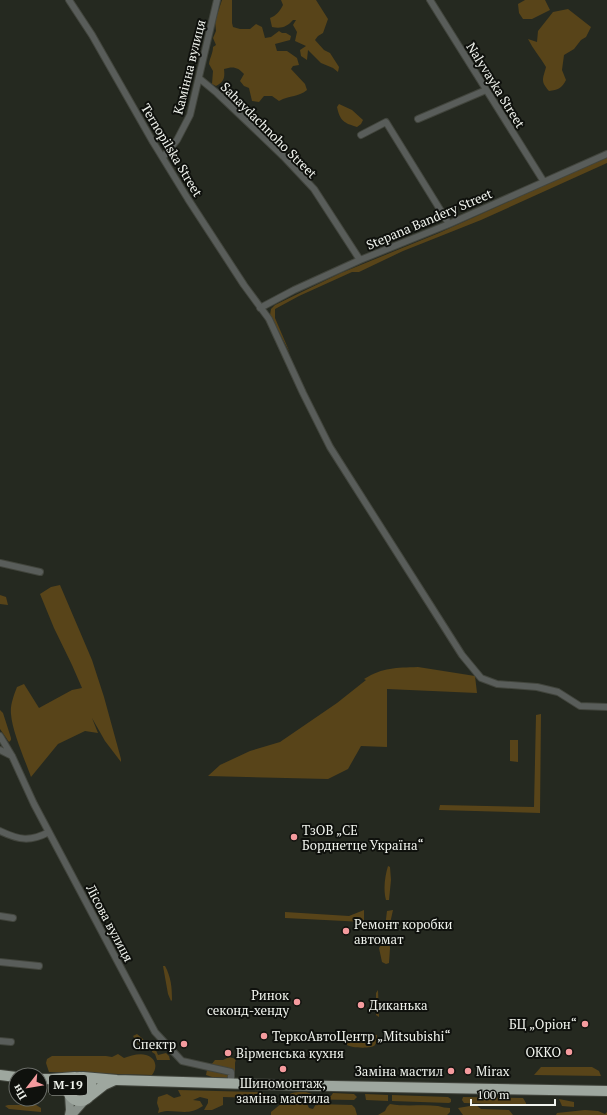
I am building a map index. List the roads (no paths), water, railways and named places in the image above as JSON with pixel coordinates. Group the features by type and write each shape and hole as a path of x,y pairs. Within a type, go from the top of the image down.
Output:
{"highway":[{"name":"М-19","path":"48,1079 79,1077 117,1080 230,1083 607,1091"},
{"name":"М-19","path":"68,1093 70,1081 79,1077 90,1081 92,1089 88,1098"},
{"name":"М-19","path":"48,1080 58,1084 75,1100 83,1101 104,1085 117,1080"}],"main road":[{"path":"68,1093 70,1110 69,1115"},
{"path":"72,1115 88,1098"}],"street":[{"name":"Ternopilska Street","path":"69,0 92,35 149,135 213,238 272,325 330,447 462,655 482,678 498,684 537,687 558,692 580,706 607,707"},
{"name":"Камінна вулиця","path":"164,157 177,140 187,123 200,79 217,0"},
{"name":"Nalyvayka Street","path":"430,0 544,182"},
{"name":"Sahaydachnoho Street","path":"200,79 217,93 283,156 314,189 360,260"},
{"path":"418,119 486,90"},
{"path":"361,134 386,122 449,224"},
{"name":"Stepana Bandery Street","path":"260,308 294,290 360,260 449,224 607,154"},
{"path":"0,563 40,572"},
{"name":"Лісова вулиця","path":"0,736 12,756 34,804 155,1032 182,1061 231,1072 230,1083"},
{"path":"0,750 12,756"},
{"path":"0,831 21,839 33,838 49,832"},
{"path":"0,916 13,918"},
{"path":"0,962 39,966"},
{"path":"0,1041 11,1042"}],"place":[{"name":"ТзОВ „СЕ Борднетце Україна“","path":"294,837"},
{"name":"Ремонт коробки автомат","path":"346,931"},
{"name":"Ринок секонд-хенду","path":"297,1002"},
{"name":"Диканька","path":"361,1005"},
{"name":"БЦ „Оріон“","path":"585,1024"},
{"name":"ТеркоАвтоЦентр „Mitsubishi“","path":"264,1036"},
{"name":"Спектр","path":"184,1044"},
{"name":"OKKO","path":"569,1052"},
{"name":"Вірменська кухня","path":"228,1053"},
{"name":"Шиномонтаж, заміна мастила","path":"283,1069"},
{"name":"Заміна мастил","path":"451,1071"},
{"name":"Mirax","path":"468,1071"}]}
